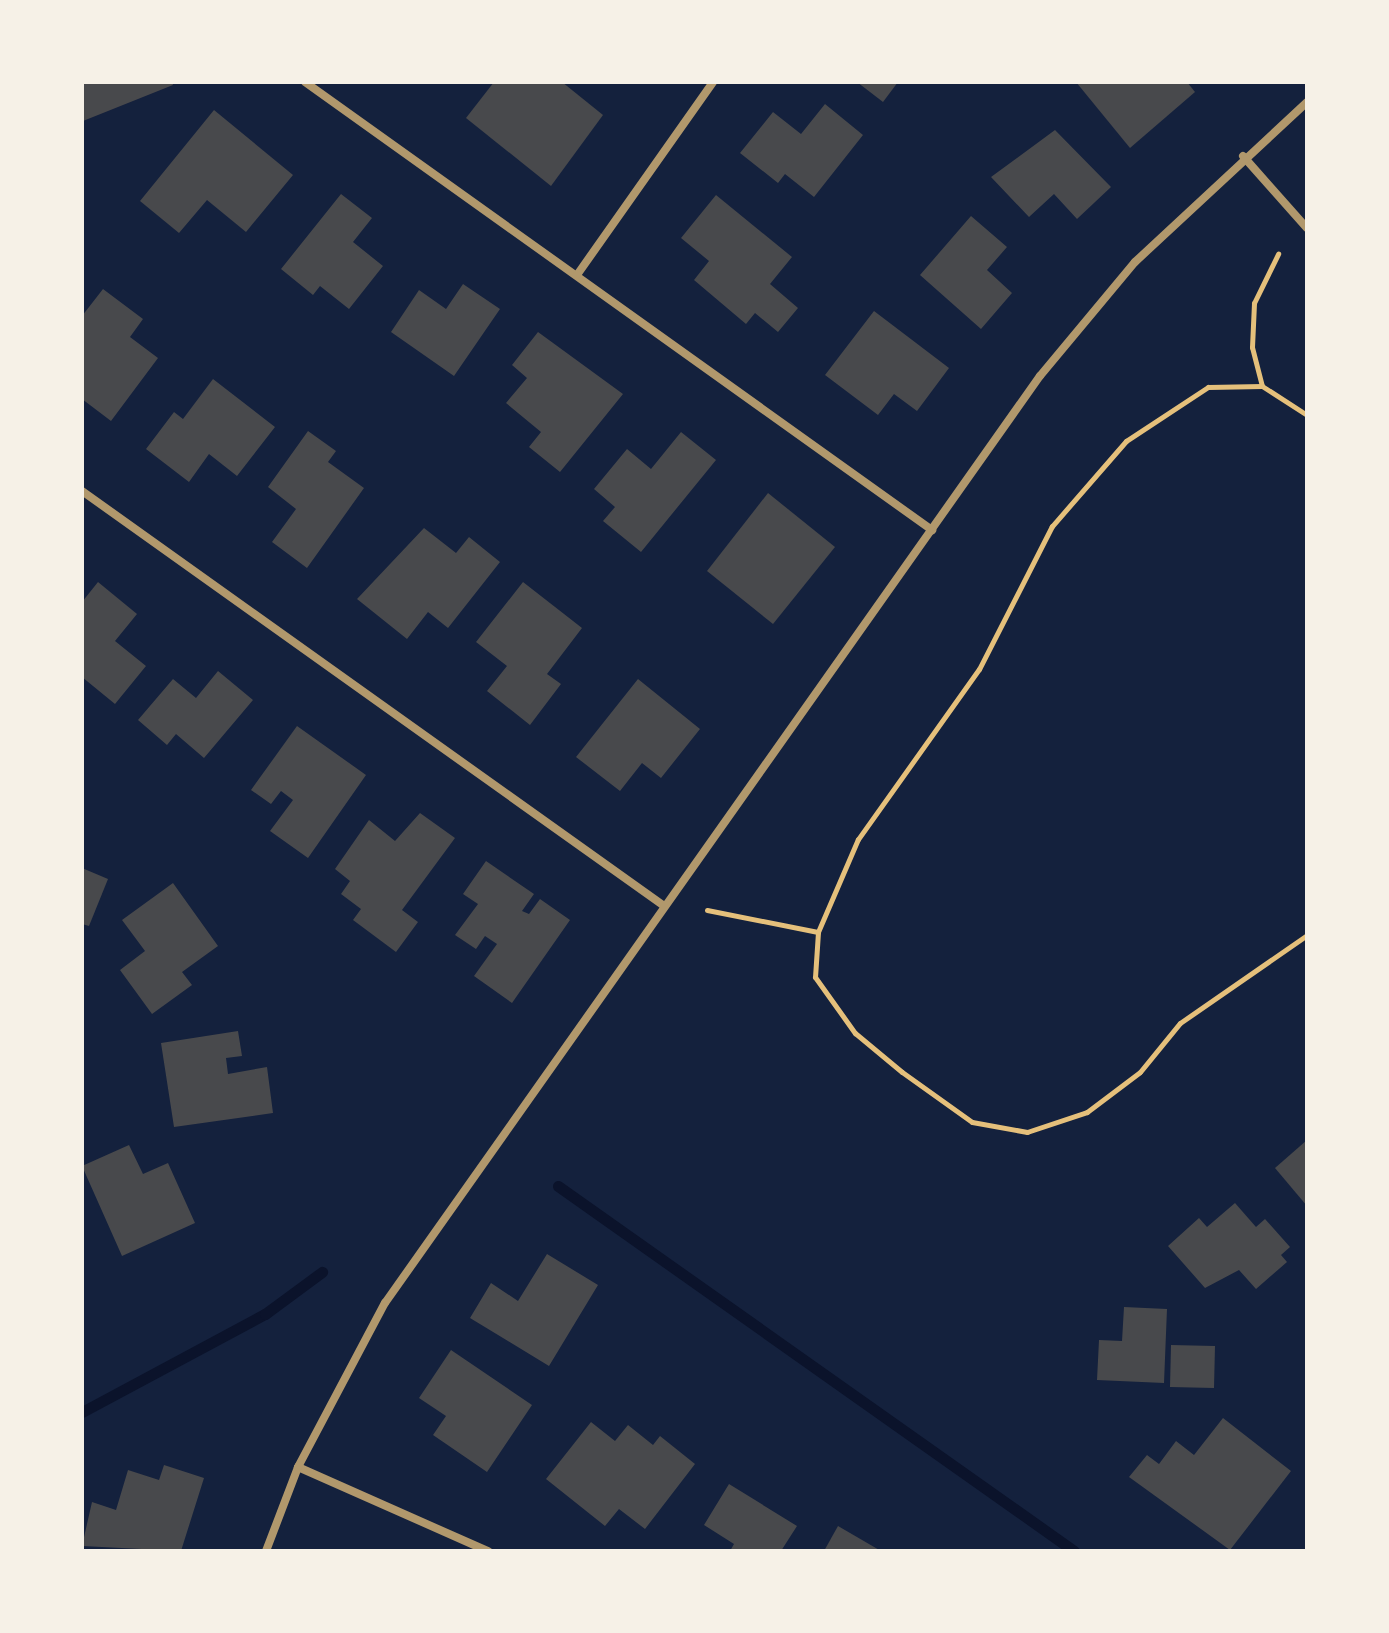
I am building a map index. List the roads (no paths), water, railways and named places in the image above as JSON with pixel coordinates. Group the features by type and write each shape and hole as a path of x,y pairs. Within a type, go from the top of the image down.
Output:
{"street":[{"path":"305,82 932,530"},
{"path":"577,275 713,82"},
{"path":"266,1551 298,1467 385,1303 1040,376 1135,262 1243,156 1307,102"},
{"path":"1243,156 1307,228"},
{"path":"82,491 664,906"},
{"path":"298,1467 488,1551"}],"waterway":[{"path":"558,1186 1074,1551"},
{"path":"82,1412 265,1314 322,1272"}]}
